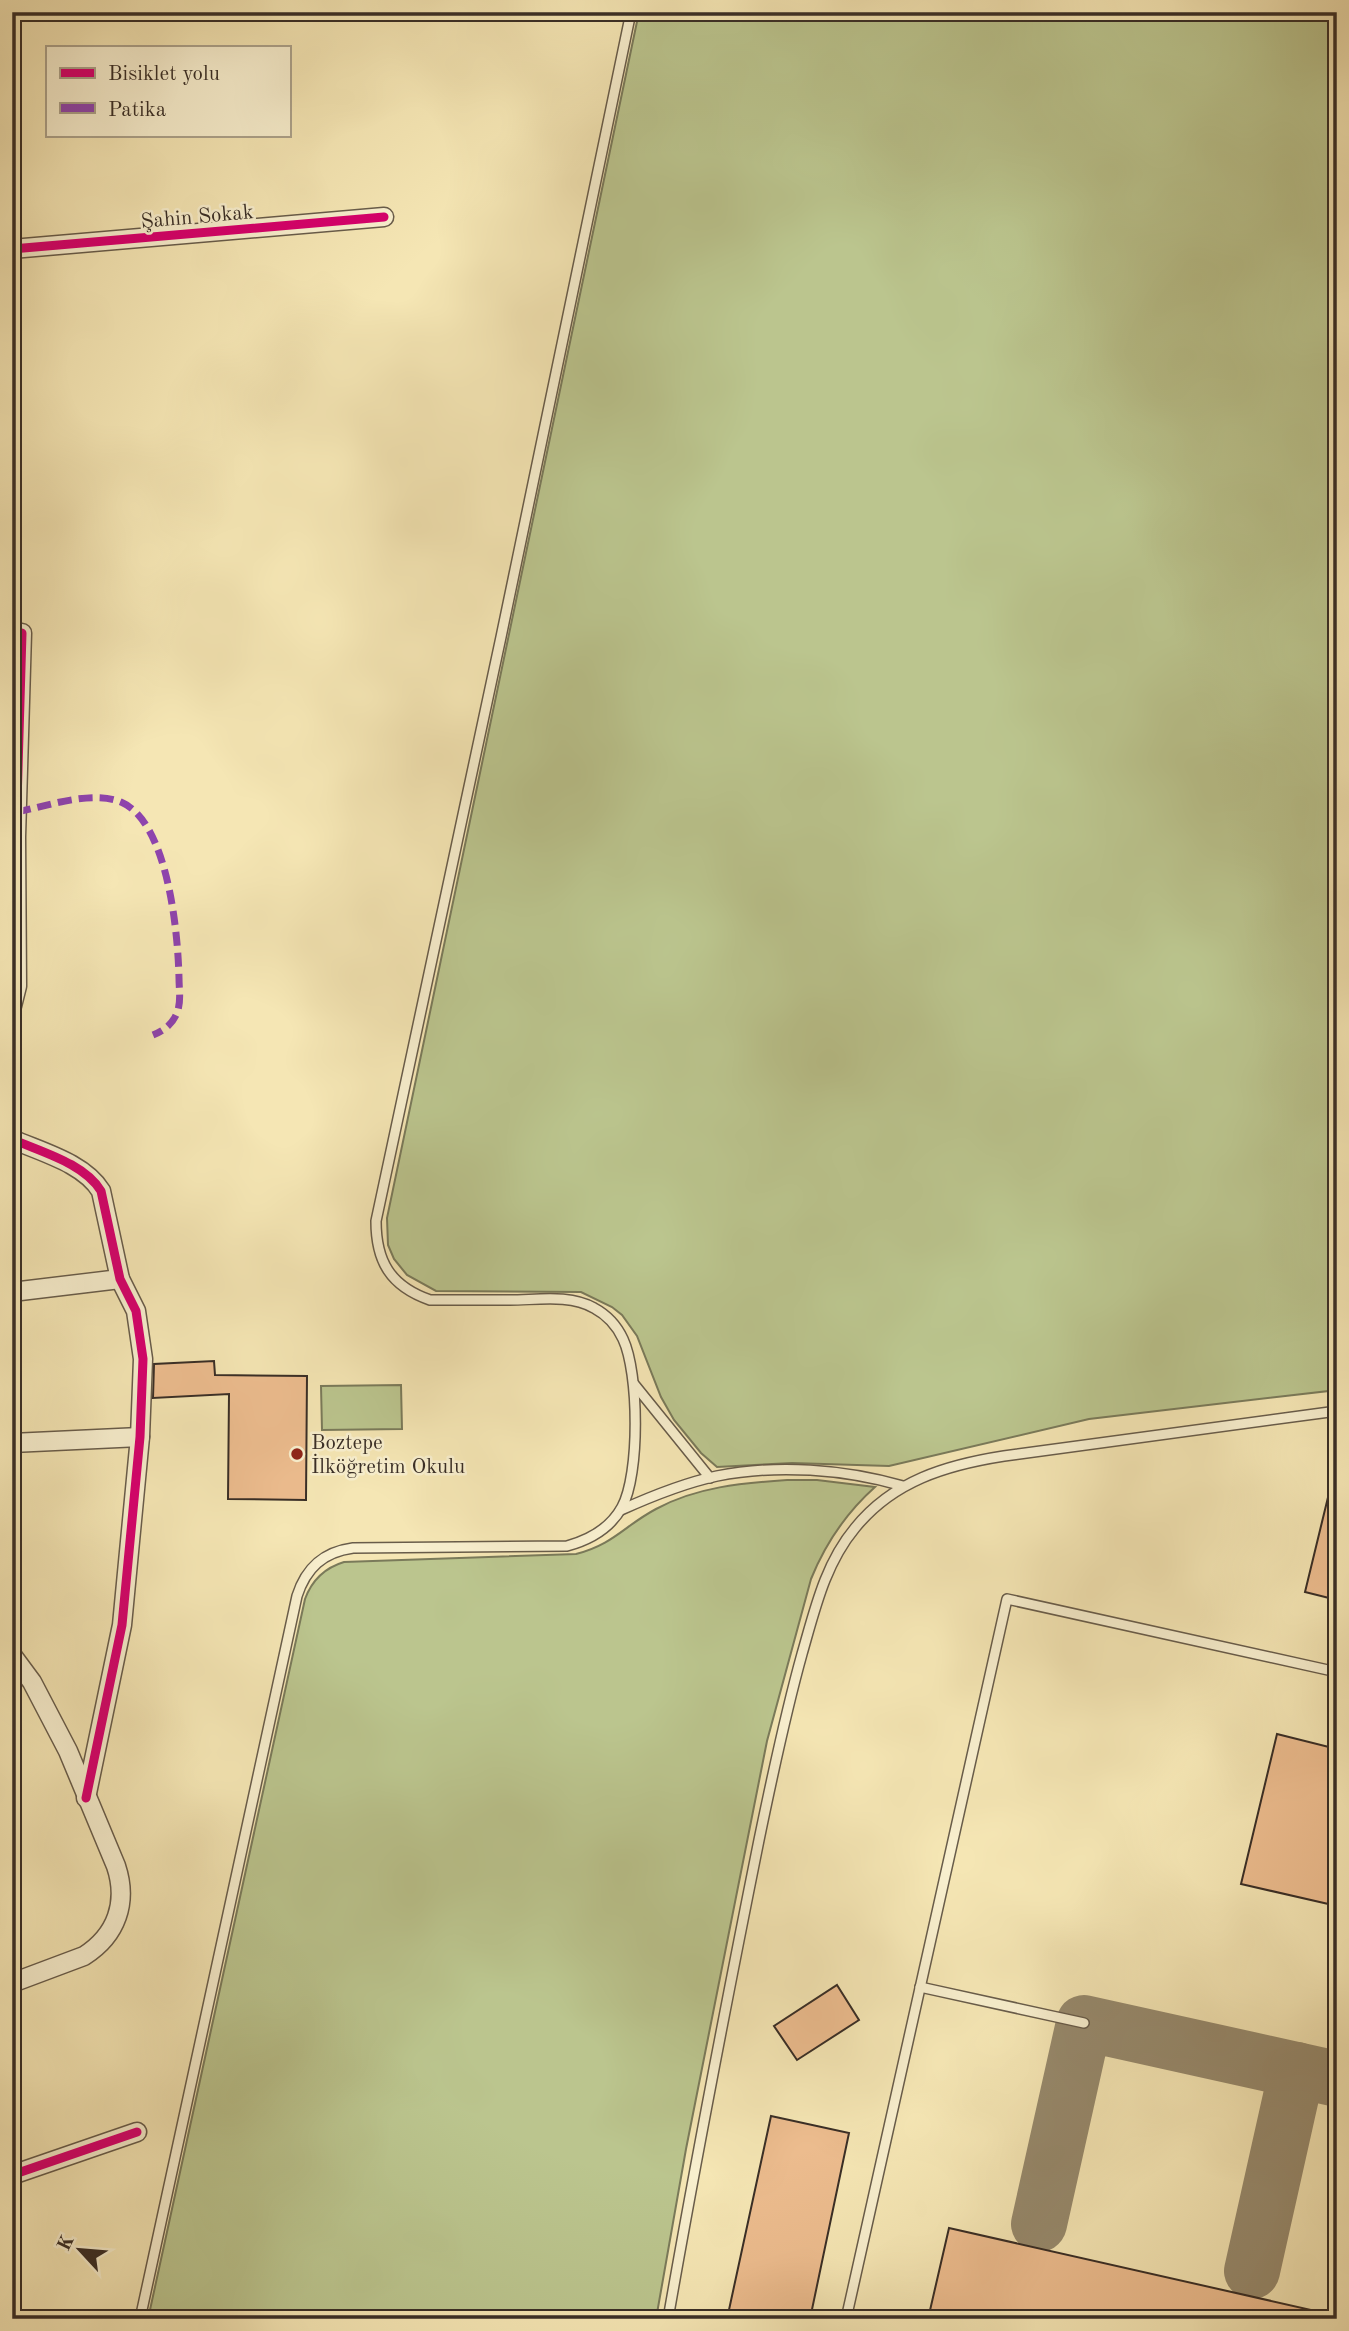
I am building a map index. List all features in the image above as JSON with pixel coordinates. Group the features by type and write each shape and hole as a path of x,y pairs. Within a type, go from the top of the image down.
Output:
{"street":[{"name":"Şahin Sokak","path":"12,249 384,217"},
{"path":"12,1006 17,986 16,836 22,633"},
{"path":"12,1139 77,1168 93,1179 101,1191 120,1279 136,1311 143,1359 140,1437 121,1625 86,1798"},
{"path":"12,1292 120,1279"},
{"path":"12,1443 140,1437"},
{"path":"12,1655 32,1682 68,1751 119,1877 121,1901 115,1924 102,1942 84,1956 12,1983"},
{"path":"12,2175 136,2132"}],"lane":[{"path":"140,2319 297,1596 308,1571 328,1554 353,1548 567,1546 580,1543 603,1530 621,1510 628,1491 634,1457 633,1383 622,1336 606,1316 594,1308 572,1300 430,1300 402,1286 388,1271 378,1250 376,1229 378,1205 498,651 631,12"},
{"path":"633,1383 710,1478"},
{"path":"668,2319 709,2090 783,1725 813,1615 825,1579 842,1545 866,1515 903,1486 934,1472 980,1460 1337,1411"},
{"path":"621,1510 710,1478 748,1472 811,1471 856,1475 903,1486"},
{"path":"846,2319 1007,1599 1337,1672"},
{"path":"920,1987 1084,2023"}],"green space":[{"path":"639,12 1337,12 1337,1390 1089,1419 889,1466 792,1463 717,1467 701,1453 674,1420 661,1397 637,1336 622,1315 612,1307 581,1292 436,1291 407,1275 394,1259 388,1245 387,1218"},
{"path":"401,1385 402,1429 322,1430 321,1386"},
{"path":"817,1480 875,1487 838,1529 811,1579 767,1741 686,2149 656,2319 148,2319 305,1599 311,1586 325,1571 344,1562 576,1554 610,1540 645,1515 687,1496 736,1485"}],"building":[{"path":"214,1361 215,1375 307,1376 306,1500 228,1499 229,1394 153,1398 154,1364"},
{"path":"1330,1489 1337,1490 1337,1600 1305,1592"},
{"path":"1277,1734 1337,1749 1337,1906 1241,1884"},
{"path":"837,1985 859,2020 797,2060 774,2026"},
{"path":"771,2116 849,2133 810,2319 727,2319"},
{"path":"949,2228 1320,2312 1320,2319 928,2319"}],"taxiway":[{"path":"1039,2224 1084,2023 1337,2079"},
{"path":"1252,2271 1297,2070"}],"marked path":[{"path":"17,812 83,798 109,799 121,802 137,813 150,832 160,855 173,908 180,994 174,1019 153,1035"}],"cycle path":[{"path":"12,249 384,217"},
{"path":"12,1006 17,986 16,837 22,633"},
{"path":"12,1139 73,1166 93,1181 101,1191 120,1279 136,1311 143,1359 140,1437 122,1625 86,1798"},
{"path":"12,2175 137,2132"}],"place":[{"name":"Boztepe İlköğretim Okulu","path":"297,1454"}]}
